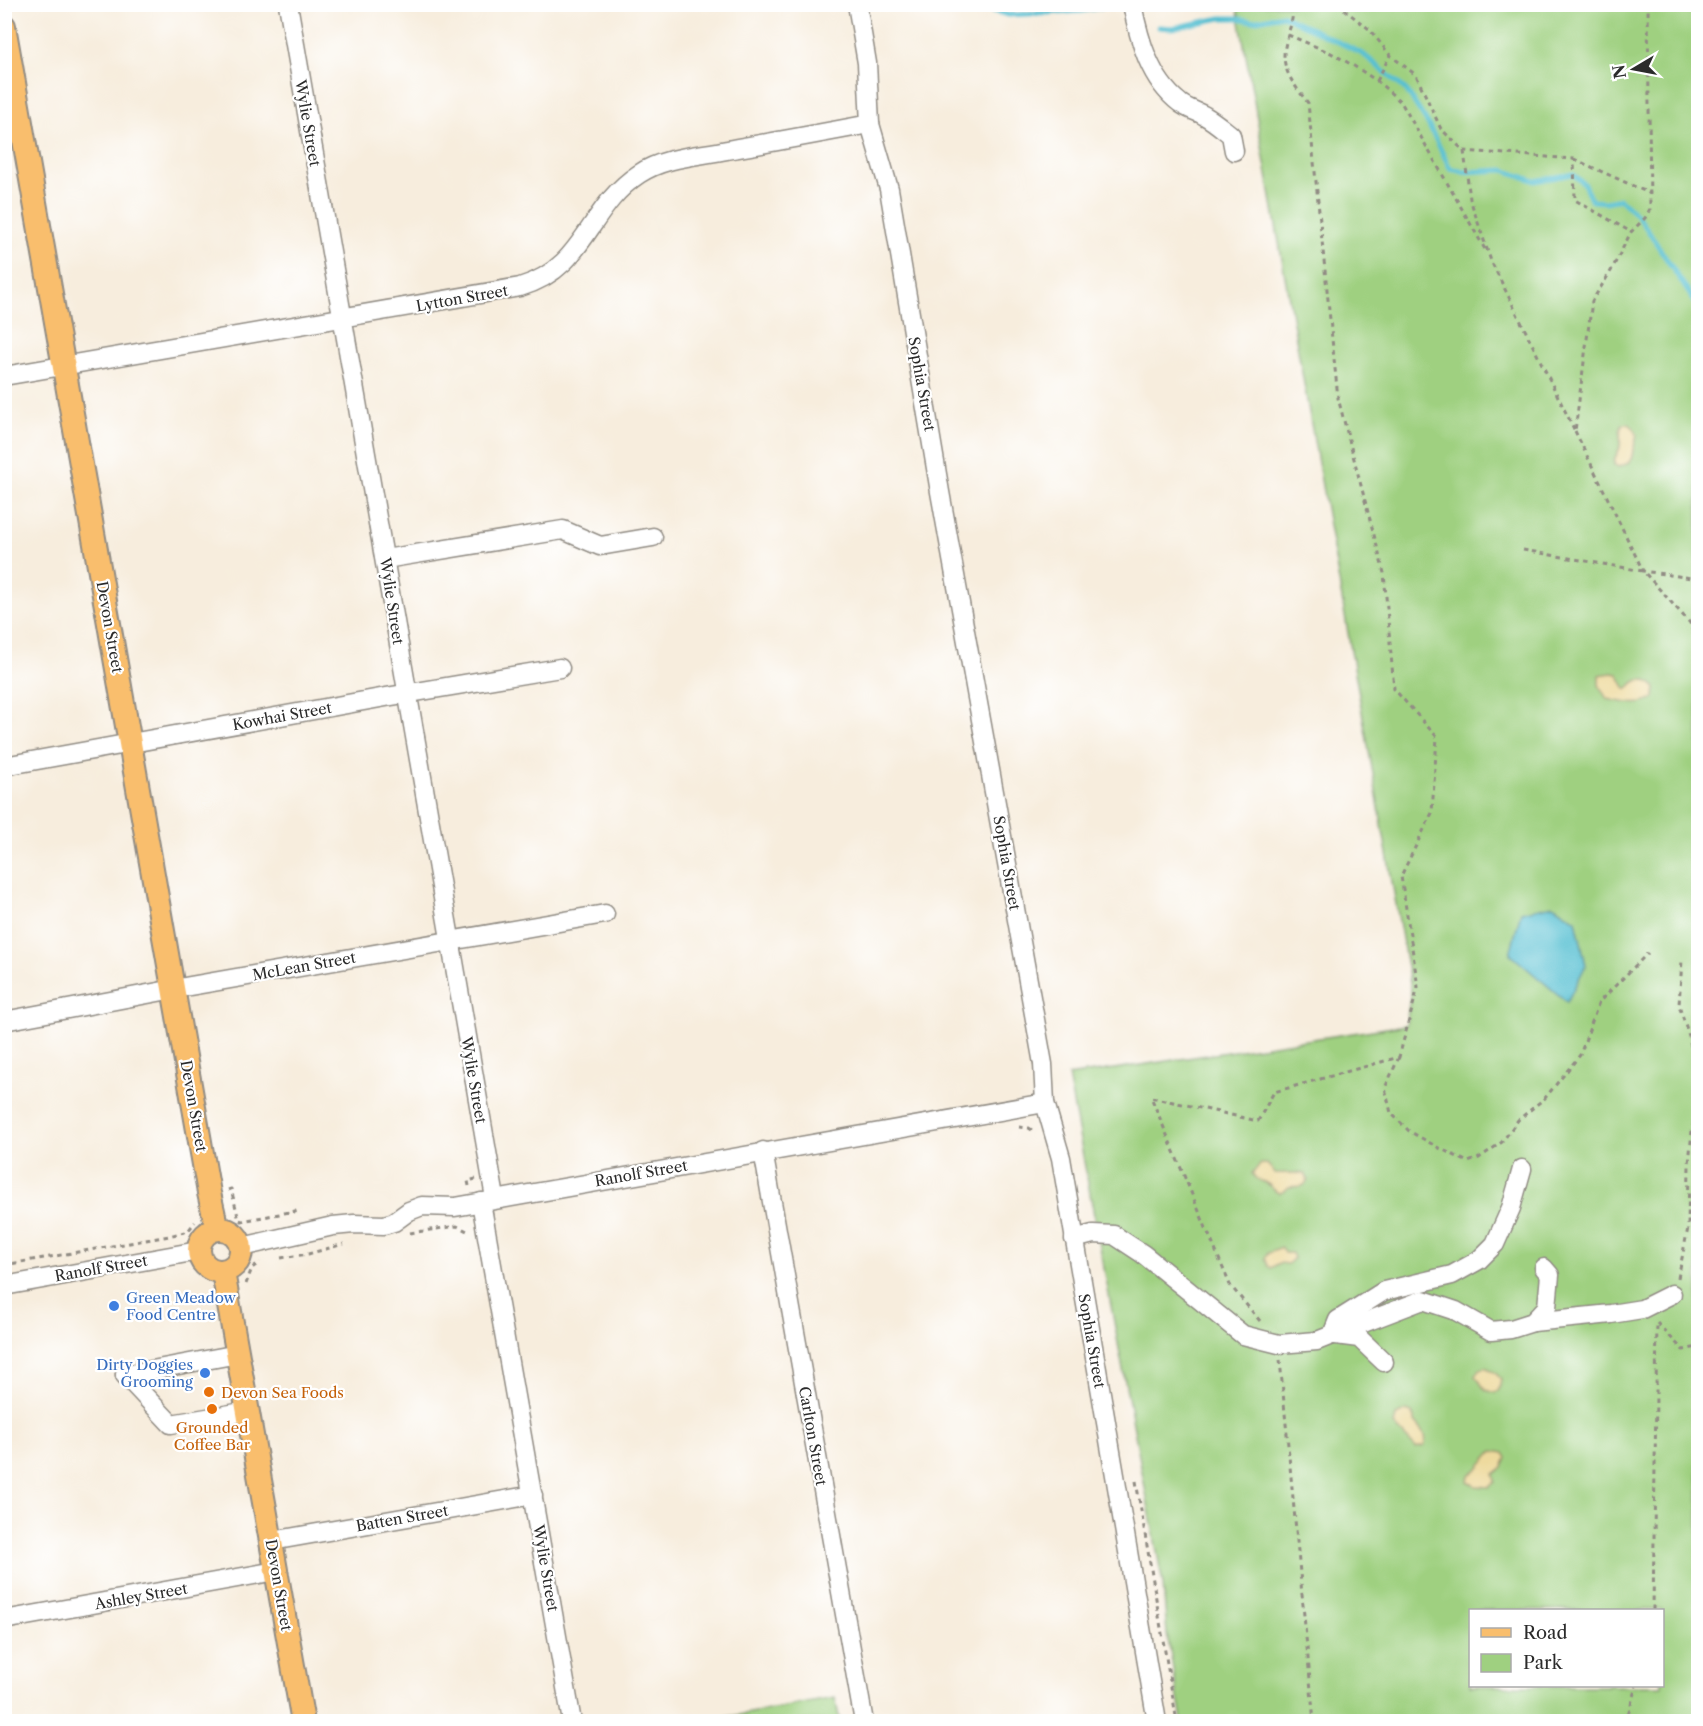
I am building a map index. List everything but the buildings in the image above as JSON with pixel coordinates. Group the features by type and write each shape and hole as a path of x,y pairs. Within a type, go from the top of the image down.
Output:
{"main road":[{"name":"Devon Street","path":"4,26 207,1182 218,1229"},
{"path":"218,1229 234,1233 242,1247 240,1260 230,1270 223,1272 215,1271 205,1265 198,1251 207,1232 218,1229"},
{"name":"Devon Street","path":"223,1272 303,1722"}],"street":[{"name":"Wylie Street","path":"288,4 450,940 533,1495 572,1722"},
{"name":"Sophia Street","path":"857,4 867,63 870,124 884,168 891,201 940,492 1043,1064 1045,1103 1061,1158 1157,1722"},
{"path":"1132,4 1144,51 1154,73 1167,92 1182,105 1205,116 1231,135 1234,151"},
{"name":"Lytton Street","path":"4,376 534,284 550,275 574,252 613,195 641,172 674,160 870,124"},
{"path":"385,559 563,530 600,546 653,537"},
{"name":"Kowhai Street","path":"4,766 560,668"},
{"name":"McLean Street","path":"4,1021 173,989 605,914"},
{"name":"Ranolf Street","path":"242,1247 333,1226 384,1225 422,1206 455,1207 1045,1103"},
{"name":"Carlton Street","path":"763,1152 864,1722"},
{"path":"1332,1335 1338,1320 1384,1291 1452,1275 1479,1260 1495,1244 1511,1208 1522,1169"},
{"path":"1074,1239 1093,1234 1114,1235 1143,1254 1243,1335 1279,1344 1317,1341 1423,1300 1456,1311 1491,1331 1511,1329 1533,1322 1642,1309 1672,1294"},
{"name":"Ranolf Street","path":"4,1286 198,1251"},
{"path":"1533,1322 1547,1307 1550,1275 1544,1268"},
{"path":"1332,1335 1341,1334 1359,1338 1384,1362"},
{"path":"238,1354 125,1375 171,1424 249,1411"},
{"name":"Batten Street","path":"272,1541 533,1495"},
{"name":"Ashley Street","path":"4,1620 276,1571"}],"path":[{"path":"1293,4 1291,26 1284,49 1284,64 1290,79 1308,103 1338,398 1384,573 1394,689 1437,737 1432,813 1401,876 1418,987 1400,1057 1385,1088 1391,1113 1409,1131 1439,1148 1468,1162 1479,1158 1502,1142 1518,1120 1545,1098 1580,1054 1599,1002 1648,953"},
{"path":"1337,4 1369,29 1388,57 1416,75 1441,129 1464,151 1470,199 1491,261"},
{"path":"1575,431 1592,301 1631,232 1645,218 1650,209 1652,194 1648,4"},
{"path":"1288,35 1331,53 1377,81 1401,102 1491,261 1643,572 1690,623 1698,647"},
{"path":"1377,81 1388,57"},
{"path":"1464,151 1574,159 1652,194"},
{"path":"1574,159 1575,200 1631,232"},
{"path":"1523,550 1643,572 1698,579"},
{"path":"1653,1609 1657,1323 1672,1294 1682,1266 1688,1228 1692,1130 1697,1108 1697,1077 1689,1036 1679,1005 1682,960"},
{"path":"1314,1722 1279,1344 1230,1286 1150,1097 1258,1121 1274,1092 1400,1057"},
{"path":"1017,1127 1029,1128 1038,1137"},
{"path":"469,1186 468,1181 477,1179"},
{"path":"222,1191 231,1189 239,1220 295,1211 296,1220"},
{"path":"4,1265 169,1236 188,1231 194,1225 195,1220"},
{"path":"401,1235 457,1226 465,1228 472,1235"},
{"path":"272,1260 308,1254 346,1243"},
{"path":"245,1288 252,1268 262,1262"},
{"path":"1657,1323 1683,1350 1698,1347"},
{"path":"1626,1722 1636,1687"}],"green space":[{"path":"1237,5 1698,5 1698,1721 1182,1721 1167,1634 1163,1584 1068,1076 1406,1025 1411,989"},
{"path":"835,1698 840,1721 705,1721"}],"sand":[{"path":"1623,424 1633,427 1637,436 1631,460 1618,467 1614,465 1614,462 1620,448 1620,432"},
{"path":"1618,674 1626,689 1637,680 1648,681 1655,687 1654,698 1638,704 1607,699 1599,685 1599,675"},
{"path":"1261,1164 1267,1164 1275,1173 1305,1174 1308,1179 1303,1186 1289,1187 1278,1193 1268,1184 1255,1178 1252,1173"},
{"path":"1282,1248 1284,1253 1292,1253 1294,1258 1288,1264 1279,1263 1271,1268 1265,1258 1268,1253"},
{"path":"1485,1367 1496,1373 1501,1380 1499,1390 1495,1393 1485,1390 1476,1376 1480,1369"},
{"path":"1406,1411 1412,1413 1415,1422 1424,1433 1426,1439 1424,1446 1416,1448 1394,1425 1396,1416"},
{"path":"1493,1451 1504,1453 1507,1458 1503,1467 1494,1474 1495,1482 1489,1487 1475,1486 1468,1482 1469,1475"}],"water":[{"path":"1553,905 1576,920 1586,965 1567,1002 1510,954 1521,912"}],"waterway":[{"path":"982,4 991,10 1008,15 1082,11 1102,7"},
{"path":"1159,27 1172,28 1221,18 1252,21 1283,15 1363,54 1406,90 1428,124 1450,168 1463,172 1504,170 1535,181 1573,174 1584,184 1592,201 1606,202 1620,199 1639,217 1698,307"}],"place":[{"name":"Green Meadow Food Centre","path":"114,1306"},
{"name":"Dirty Doggies Grooming","path":"205,1373"},
{"name":"Devon Sea Foods","path":"209,1392"},
{"name":"Grounded Coffee Bar","path":"212,1409"}]}
